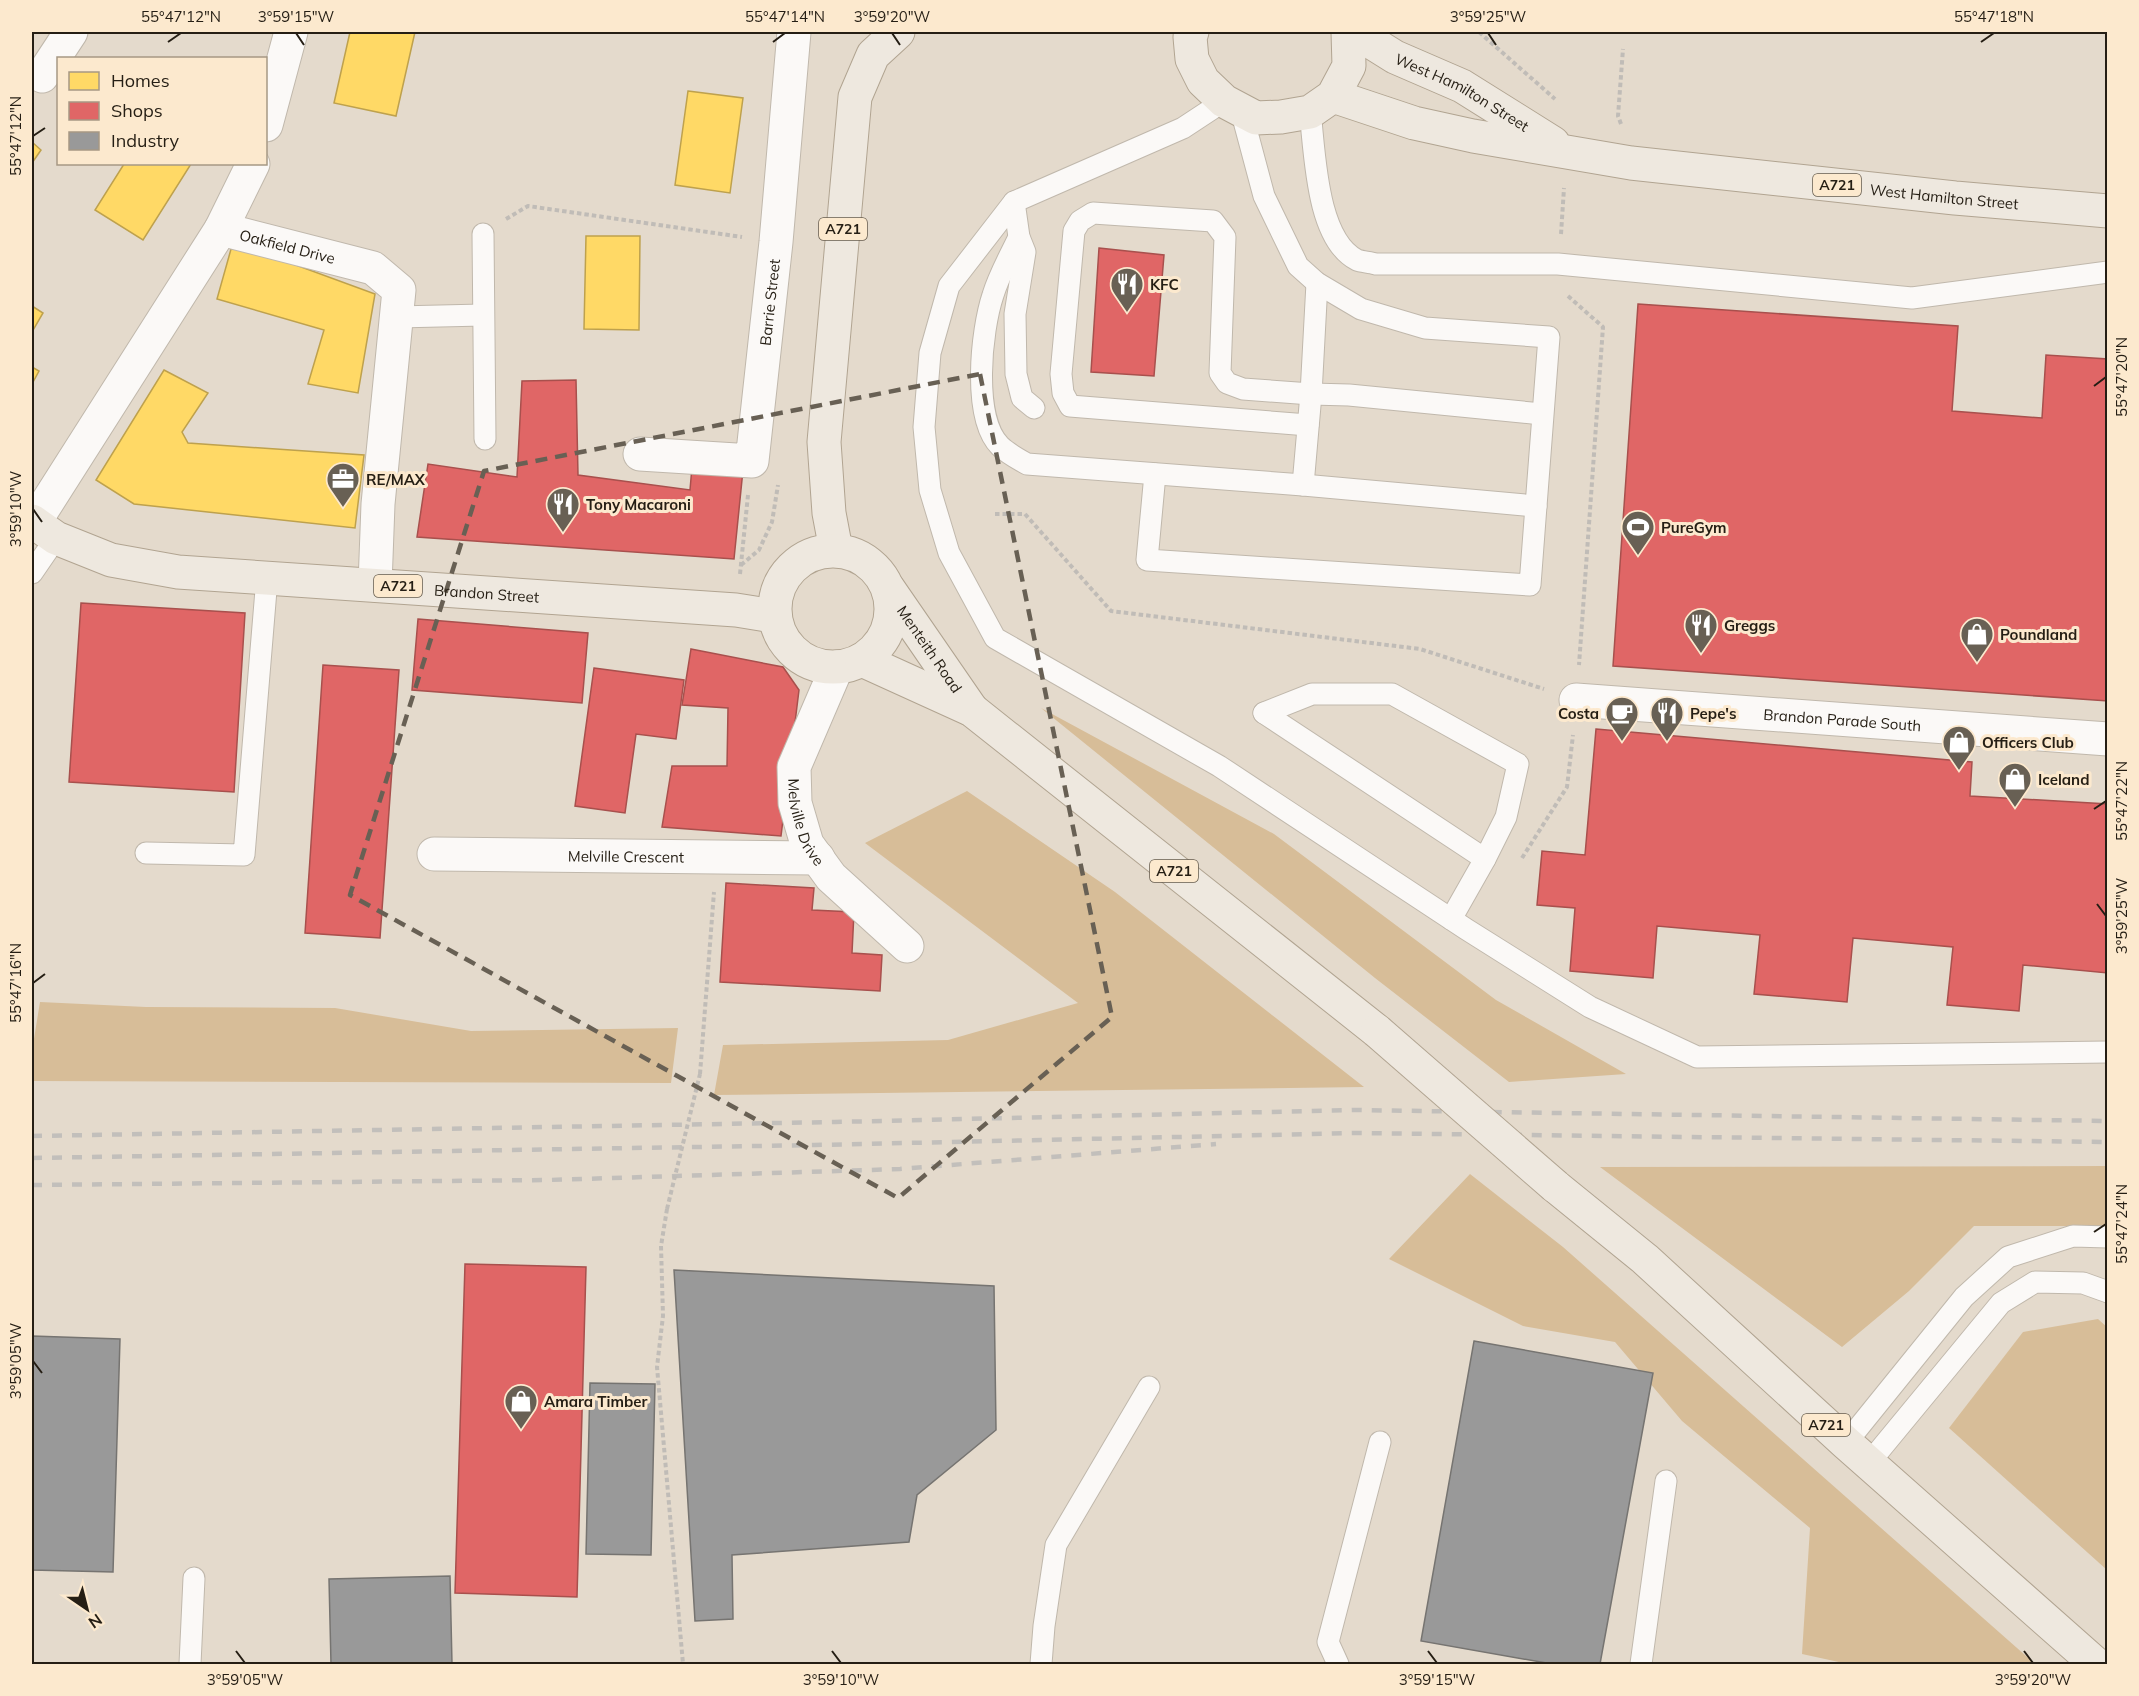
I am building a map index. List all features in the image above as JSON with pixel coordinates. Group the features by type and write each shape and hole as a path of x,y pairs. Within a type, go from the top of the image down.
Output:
{"main road":[{"name":"A721","path":"888,588 878,570 856,554 836,550 830,513 824,442 855,97 873,55 898,32"},
{"path":"1322,104 1349,66 1348,32"},
{"name":"West Hamilton Street","path":"1355,32 1395,57 1461,86 1567,152"},
{"name":"A721","path":"1188,33 1192,59 1203,81 1232,105 1256,118 1281,117 1322,104"},
{"name":"West Hamilton Street","path":"1322,104 1631,163 1955,198 2108,211"},
{"name":"Brandon Street","path":"41,527 111,560 178,572 736,610 774,616"},
{"path":"774,616 775,596 781,579 795,564 813,553 836,550"},
{"path":"849,664 882,641 887,632 891,612 888,588"},
{"name":"Menteith Road","path":"888,588 972,710"},
{"name":"A721","path":"774,616 783,639 799,657 817,665 849,664 972,710 1377,1031 1555,1186 1645,1259 1857,1453 2096,1665"}],"street":[{"path":"44,79 71,32"},
{"path":"267,121 291,32"},
{"name":"Barrie Street","path":"752,461 776,242 794,32"},
{"path":"221,229 253,165"},
{"name":"Oakfield Drive","path":"41,527 221,229 373,268 399,291 378,504 375,585"},
{"path":"640,454 752,461"},
{"name":"Melville Drive","path":"849,664 794,767 795,803 807,844 831,877 907,946"},
{"name":"Brandon Parade South","path":"1576,700 2108,739"},
{"name":"Melville Crescent","path":"434,854 818,858"}],"lane":[{"path":"1322,104 1318,187 1325,217 1342,247 1357,260 1376,264 1558,264 1912,298 2108,272"},
{"path":"1155,474 1147,560 1530,585 1549,338 1425,328 1361,309 1317,283 1298,266 1264,196 1232,105 1014,202 949,286 930,353 924,427 930,490 949,553 995,639 1219,766 1451,919 1590,1007 1697,1057 2108,1052"},
{"path":"1014,202 1019,237 1025,252 1014,314 1016,374 1022,398 1034,408"},
{"path":"1308,425 1070,406 1063,393 1061,374 1074,231 1080,221 1093,213 1213,221 1226,237 1220,373 1227,382 1243,389 1349,395 1542,414"},
{"path":"483,234 485,439"},
{"path":"1019,237 992,296 983,346 980,380 985,419 999,446 1027,464 1303,484 1536,506"},
{"path":"1303,484 1317,283"},
{"path":"397,317 483,315"},
{"path":"32,573 41,527"},
{"path":"146,853 244,855 267,578"},
{"path":"1451,919 1485,859 1506,817 1518,764 1392,694 1312,694 1264,713 1485,859"},
{"path":"1857,1453 1964,1297 2008,1257 2073,1236 2108,1237"},
{"path":"1857,1453 2001,1303 2035,1282 2083,1282 2108,1292"},
{"path":"1041,1665 1044,1626 1056,1545 1149,1387"},
{"path":"1338,1665 1328,1642 1380,1442"},
{"path":"1641,1665 1666,1481"},
{"path":"190,1665 194,1578"}],"path":[{"path":"1623,49 1618,116 1631,163"},
{"path":"1519,864 1568,787 1603,327 1557,287 1567,152"},
{"path":"483,234 528,206 776,242"},
{"path":"736,610 752,461"},
{"path":"741,565 759,550 772,522 778,489"},
{"path":"995,514 1025,514 1111,610 1420,649 1576,700"},
{"path":"683,1665 657,1367 663,1316 661,1246 667,1209 700,1074 717,858"}],"highlighted area":[{"path":"980,374 1112,1017 898,1198 350,895 484,471"}],"shaded area":[{"path":"1041,708 1274,834 1496,1000 1626,1074 1509,1082 1375,978"},
{"path":"967,791 1115,892 1364,1087 714,1095 723,1045 948,1040 1078,1003 865,843"},
{"path":"40,1002 146,1007 335,1008 471,1031 678,1028 671,1083 32,1081 32,1051"},
{"path":"2107,1166 2107,1226 1974,1226 1909,1291 1842,1347 1600,1167"},
{"path":"1470,1174 1563,1247 2035,1664 1848,1664 1802,1654 1810,1528 1682,1421 1615,1342 1523,1326 1389,1259"},
{"path":"2098,1319 2108,1328 2107,1570 1949,1428 2023,1332"}],"building: Homes":[{"path":"350,32 415,32 396,116 334,103"},
{"path":"688,91 743,98 730,193 675,185"},
{"path":"32,142 41,150 32,163"},
{"path":"123,165 190,165 143,240 95,210"},
{"path":"586,236 640,236 639,330 584,329"},
{"path":"233,242 375,294 358,393 308,384 324,330 217,299"},
{"path":"32,306 43,313 32,332"},
{"path":"32,367 39,371 32,384"},
{"path":"164,370 208,393 182,432 188,443 364,455 355,528 134,504 96,480"}],"building: Shops":[{"name":"KFC","path":"1099,248 1164,255 1154,376 1091,372"},
{"path":"1638,304 1958,326 1952,411 2042,418 2046,355 2108,359 2108,701 1613,666"},
{"path":"576,380 578,475 690,490 692,467 743,470 734,559 417,537 428,464 517,477 522,381"},
{"path":"81,603 245,613 234,792 69,782"},
{"path":"418,619 588,633 582,703 412,690"},
{"path":"691,649 783,667 799,690 781,836 662,827 672,766 727,766 728,708 682,705"},
{"path":"323,665 399,670 380,938 305,933"},
{"path":"594,668 684,680 676,739 636,734 625,813 575,806"},
{"path":"1596,729 1972,762 1970,796 2108,804 2108,973 2023,965 2019,1011 1947,1005 1953,947 1853,938 1847,1002 1754,994 1760,935 1657,926 1653,978 1570,971 1575,908 1537,905 1542,851 1585,855"},
{"path":"726,883 814,888 812,910 854,912 852,953 882,955 880,991 720,982"},
{"name":"Amara Timber","path":"465,1264 586,1267 577,1597 455,1593"}],"building: Industry":[{"path":"674,1270 994,1286 996,1430 917,1495 909,1542 732,1555 733,1619 695,1621"},
{"path":"32,1336 120,1339 113,1572 32,1570"},
{"path":"1474,1341 1653,1373 1600,1664 1552,1664 1421,1641"},
{"path":"590,1383 655,1384 651,1555 586,1554"},
{"path":"450,1576 452,1664 331,1664 329,1579"}],"railway":[{"path":"32,1136 1354,1110 2108,1121"},
{"path":"32,1158 1357,1133 2108,1142"},
{"path":"32,1185 548,1180 900,1169 1216,1144"}],"place":[{"name":"KFC","path":"1127,313"},
{"name":"RE/MAX","path":"343,508"},
{"name":"Tony Macaroni","path":"563,533"},
{"name":"PureGym","path":"1638,556"},
{"name":"Greggs","path":"1701,654"},
{"name":"Poundland","path":"1977,663"},
{"name":"Costa","path":"1622,742"},
{"name":"Pepe's","path":"1667,742"},
{"name":"Officers Club","path":"1959,771"},
{"name":"Iceland","path":"2015,808"},
{"name":"Amara Timber","path":"521,1430"}]}
